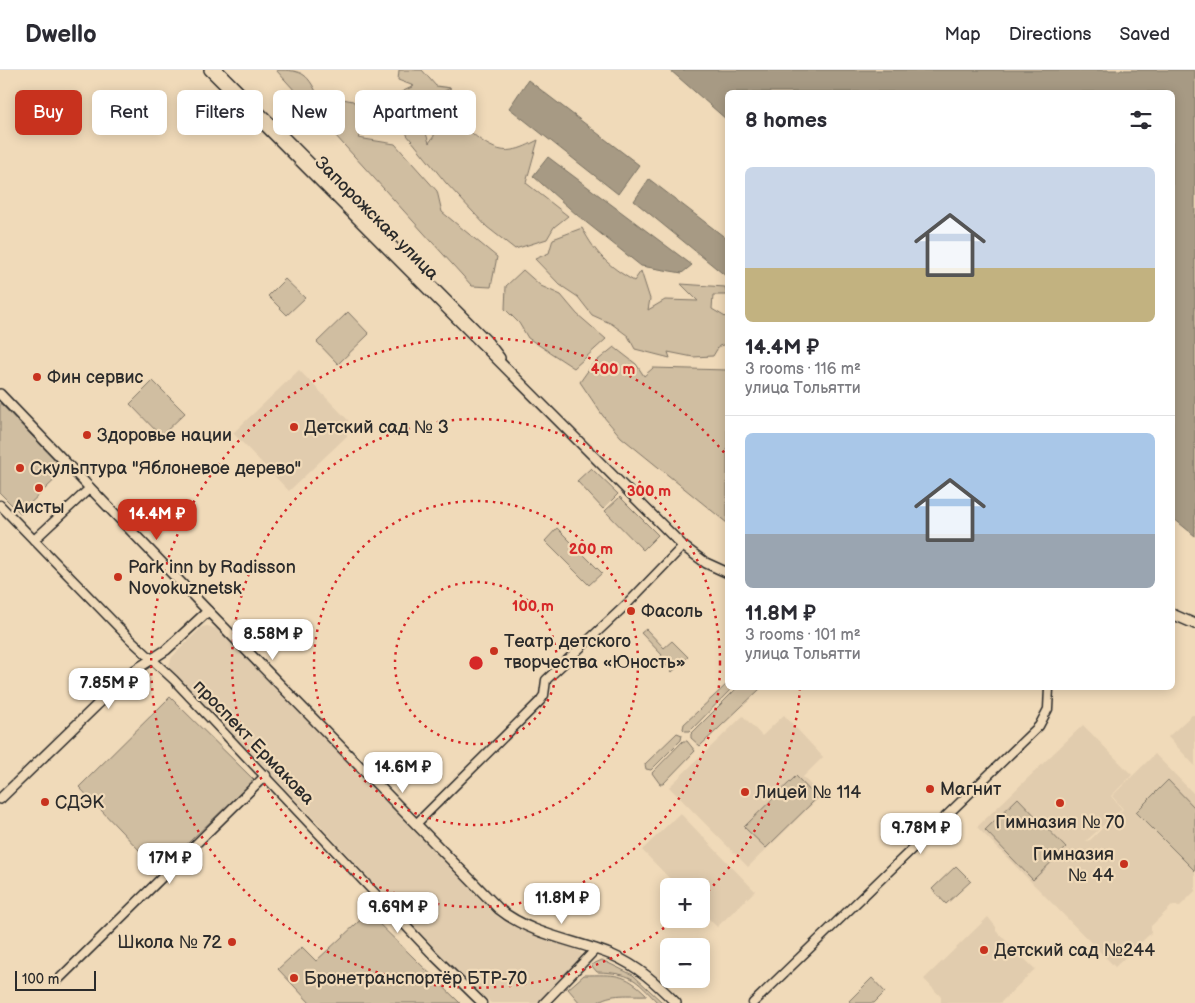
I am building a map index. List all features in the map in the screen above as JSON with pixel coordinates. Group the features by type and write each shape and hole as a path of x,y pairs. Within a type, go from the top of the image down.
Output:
{"main road":[{"name":"Запорожская улица","path":"208,70 481,346 504,365 683,546 706,562 725,572"},
{"name":"Запорожская улица","path":"218,70 487,341 504,365"},
{"path":"0,394 208,611 510,918 624,961 644,973 676,1003"},
{"path":"0,799 129,674 175,643 208,611"},
{"path":"1175,615 1195,624"}],"street":[{"path":"34,540 90,488"},
{"name":"проспект Ермакова","path":"0,505 266,775 435,957 482,1003"},
{"path":"416,824 540,701 544,695 546,680 628,602 683,546"},
{"path":"752,1003 1039,726 1048,709 1049,690"},
{"path":"59,979 266,775"},
{"path":"544,1003 596,949"}],"shaded area":[{"path":"276,70 293,71 304,75 315,90 294,90"},
{"path":"399,70 422,70 436,86 451,88 446,90 406,90 414,86 398,80"},
{"path":"670,70 1195,70 1195,536 1175,520 1175,90 725,90 725,118"},
{"path":"528,80 639,165 618,194 509,108"},
{"path":"345,100 353,101 355,104 355,135 361,135 358,138 395,144 437,191 442,212 497,257 491,287 472,286 335,135 345,135"},
{"path":"407,135 427,135 429,143 434,136 474,135 494,148 503,150 515,149 538,140 526,183 568,216 554,227 547,239 515,249 487,227 446,183"},
{"path":"548,157 692,265 682,273 641,266 577,215 533,176"},
{"path":"649,179 725,237 725,275 634,201"},
{"path":"582,228 592,245 617,270 634,281 641,271 650,299 648,310 665,300 698,301 681,284 725,287 725,295 713,295 712,309 725,317 725,344 719,346 713,356 693,357 668,352 670,358 635,349 628,336 612,324 592,315 578,297 560,285 535,259 549,253 553,239"},
{"path":"523,270 541,286 561,295 577,314 606,339 574,368 528,338 519,323 505,309 506,286"},
{"path":"285,279 305,298 287,315 268,296"},
{"path":"348,312 369,334 338,364 317,342"},
{"path":"614,347 636,364 644,376 653,368 725,370 725,521 621,437 603,416 580,382 592,365"},
{"name":"Детский сад № 3","path":"299,370 348,420 347,436 289,491 233,433"},
{"path":"153,381 185,413 161,436 130,404"},
{"path":"0,403 65,470 20,513 0,493"},
{"path":"591,468 618,494 603,509 577,481"},
{"path":"620,497 658,535 643,550 605,511"},
{"path":"557,528 602,573 589,585 545,541"},
{"path":"207,626 218,629 497,916 518,929 578,950 583,956 580,964 540,1003 491,1003 434,949 318,823 172,672 169,665 172,657 202,627"},
{"path":"646,629 664,648 672,641 688,657 672,672 660,658 662,655 641,633"},
{"path":"725,686 725,690 730,690 690,731 683,729 684,724"},
{"path":"735,690 759,690 700,746 691,738 691,734"},
{"path":"170,697 254,780 168,862 140,851 79,787"},
{"name":"Лицей № 114","path":"784,715 823,757 803,777 821,796 748,867 669,787 743,716 762,736"},
{"path":"1192,715 1195,715 1195,766 1168,737"},
{"name":"Гимназия № 44","path":"1083,725 1132,775 1111,796 1122,809 1086,841 1090,840 1123,809 1112,796 1155,754 1195,795 1195,891 1180,906 1173,905 1151,926 1151,933 1115,967 977,827"},
{"path":"677,733 682,735 681,740 651,770 646,769 645,764"},
{"path":"683,741 687,741 695,751 663,784 660,784 652,773"},
{"path":"796,776 817,798 766,848 744,827"},
{"path":"1168,780 1195,808 1195,871 1136,812"},
{"path":"1018,798 1066,848 1033,880 985,830"},
{"path":"680,813 755,891 717,927 710,920 710,878 669,878 642,850"},
{"path":"956,866 971,881 946,904 932,889"},
{"path":"368,913 460,1003 310,1003 278,969 302,947 316,961"},
{"name":"Детский сад №244","path":"988,917 996,927 996,931 1035,969 1000,1003 941,1003 941,997 924,979"},
{"path":"602,960 633,975 663,1003 658,1003 644,988 626,976 597,972 591,965"},
{"path":"584,975 618,976 632,982 647,995 621,995 608,997 597,1003 580,1003 568,989"},
{"path":"872,978 885,992 874,1003 851,1003 849,1001"}],"place":[{"name":"Фин сервис","path":"37,377"},
{"name":"Детский сад № 3","path":"294,427"},
{"name":"Здоровье нации","path":"87,435"},
{"name":"Скульптура \"Яблоневое дерево\"","path":"20,468"},
{"name":"Аисты","path":"39,488"},
{"name":"Park inn by Radisson Novokuznetsk","path":"118,577"},
{"name":"Фасоль","path":"631,611"},
{"name":"Театр детского творчества «Юность»","path":"494,651"},
{"name":"Магнит","path":"930,789"},
{"name":"Лицей № 114","path":"745,792"},
{"name":"СДЭК","path":"45,802"},
{"name":"Гимназия № 70","path":"1060,803"},
{"name":"Гимназия № 44","path":"1124,864"},
{"name":"Школа № 72","path":"232,942"},
{"name":"Детский сад №244","path":"984,950"},
{"name":"Бронетранспортёр БТР-70","path":"294,978"}]}
